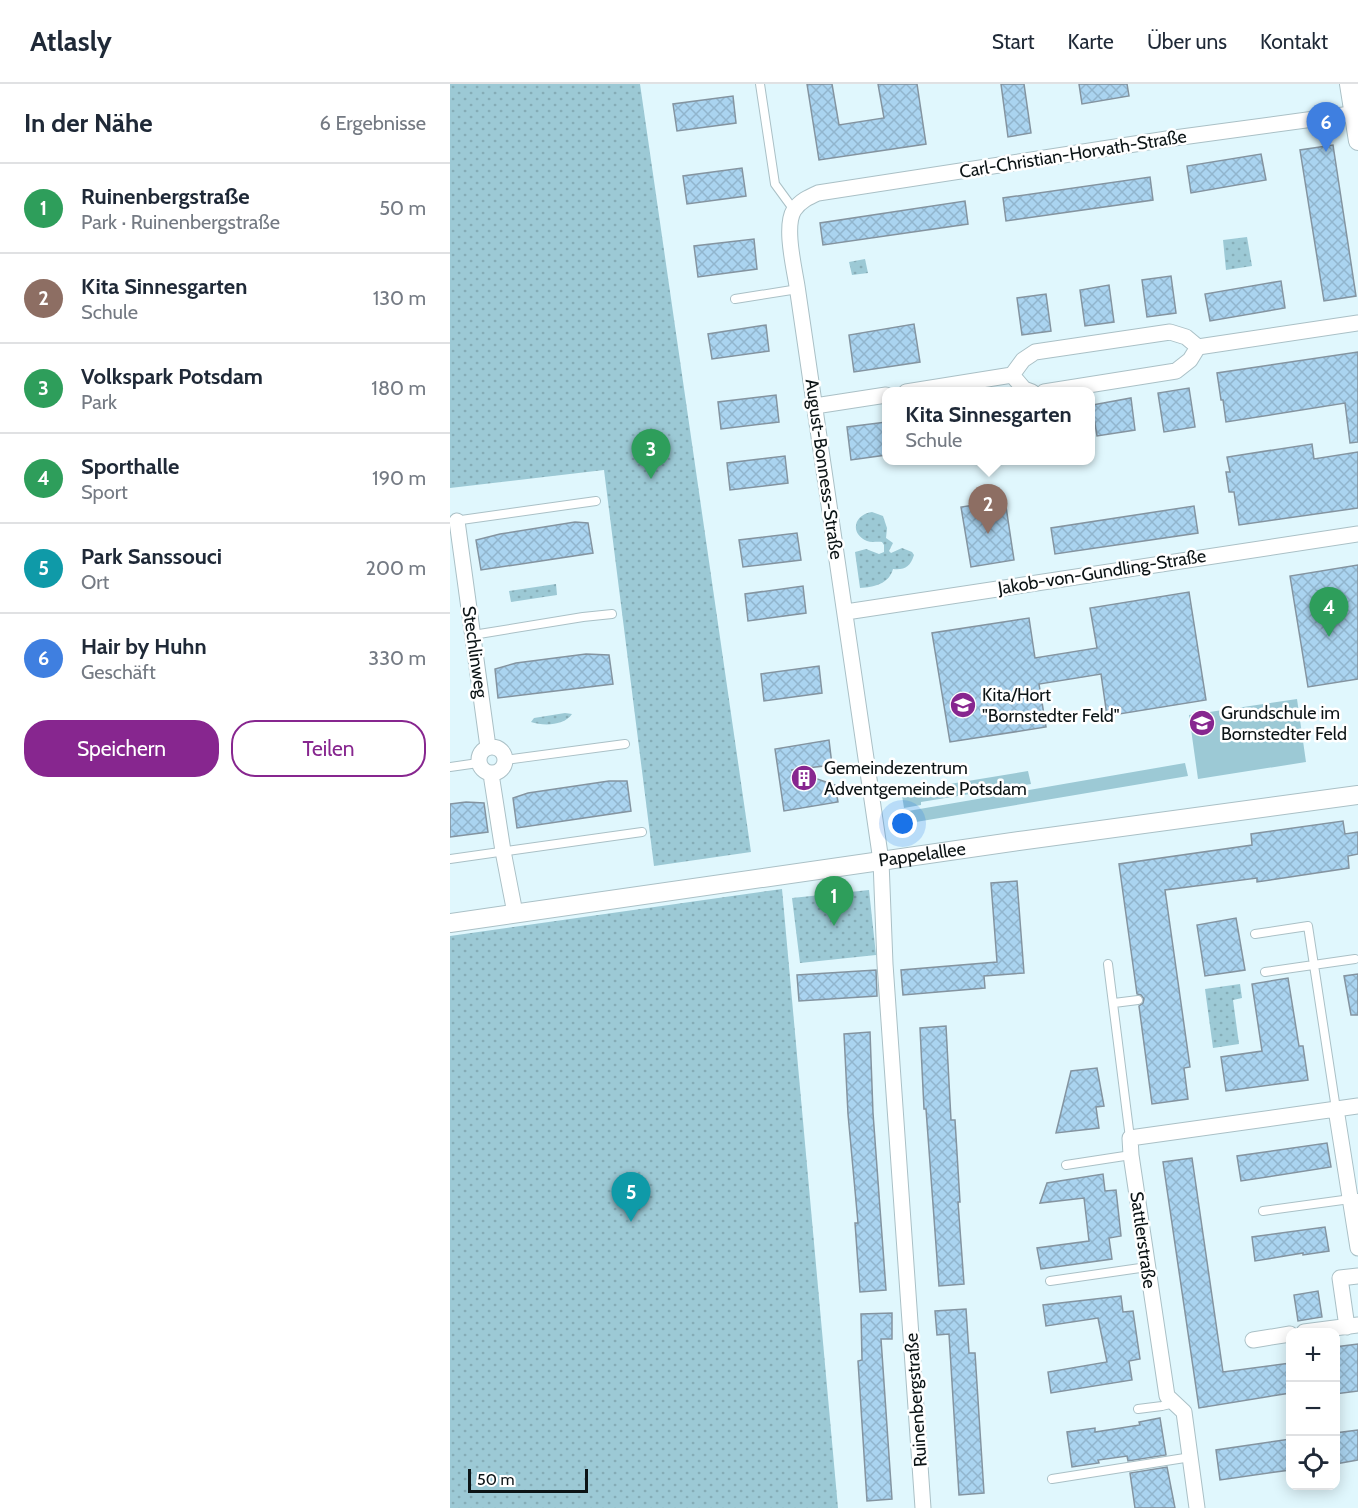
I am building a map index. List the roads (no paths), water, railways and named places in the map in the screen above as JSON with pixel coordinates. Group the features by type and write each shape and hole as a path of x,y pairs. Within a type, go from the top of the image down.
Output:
{"street":[{"path":"1349,84 1356,113 1358,141"},
{"name":"Carl-Christian-Horvath-Straße","path":"794,210 804,199 818,193 1167,139 1356,113"},
{"name":"August-Bonness-Straße","path":"794,210 789,232 881,861"},
{"path":"937,387 1012,375 1023,360 1035,352 1170,332 1185,337 1198,347 1358,323"},
{"path":"1075,387 1176,371 1190,360 1198,347"},
{"path":"1012,375 1023,387"},
{"path":"815,406 882,396"},
{"name":"Stechlinweg","path":"454,521 473,635 488,747"},
{"name":"Jakob-von-Gundling-Straße","path":"846,612 1358,534"},
{"path":"488,747 496,747 503,752 505,760 498,772 491,774 485,772 478,763 482,750 488,747"},
{"path":"491,774 515,913"},
{"name":"Pappelallee","path":"450,923 785,873 1358,795"},
{"name":"Ruinenbergstraße","path":"881,861 886,976 923,1508"},
{"path":"1130,1138 1358,1106"},
{"path":"1336,1109 1354,1199 1358,1248"},
{"name":"Sattlerstraße","path":"1130,1138 1167,1396 1184,1412 1197,1508"},
{"path":"1336,1328 1352,1326 1340,1278 1358,1276"},
{"path":"1253,1340 1286,1335"}],"lane":[{"path":"760,84 775,184 794,210"},
{"path":"735,299 798,289"},
{"path":"454,521 596,501"},
{"path":"473,635 612,614"},
{"path":"505,760 625,744"},
{"path":"450,767 478,763"},
{"path":"450,859 642,832"},
{"path":"1255,934 1308,926 1336,1109"},
{"path":"1264,972 1355,959"},
{"name":"Sattlerstraße","path":"1108,964 1130,1138"},
{"path":"1114,1003 1138,1000"},
{"path":"1066,1165 1131,1155"},
{"path":"1263,1211 1354,1199"},
{"path":"1050,1281 1147,1267"},
{"path":"1138,1409 1175,1403"},
{"path":"1052,1479 1191,1457"}],"place":[{"name":"Hair by Huhn","path":"1326,152"},
{"name":"Volkspark Potsdam","path":"651,479"},
{"name":"Kita Sinnesgarten","path":"988,534"},
{"name":"Sporthalle","path":"1329,637"},
{"name":"Kita/Hort \"Bornstedter Feld\"","path":"963,705"},
{"name":"Grundschule im Bornstedter Feld","path":"1202,723"},
{"name":"Gemeindezentrum Adventgemeinde Potsdam","path":"804,778"},
{"name":"Ruinenbergstraße","path":"834,926"},
{"name":"Park Sanssouci","path":"631,1222"}]}
